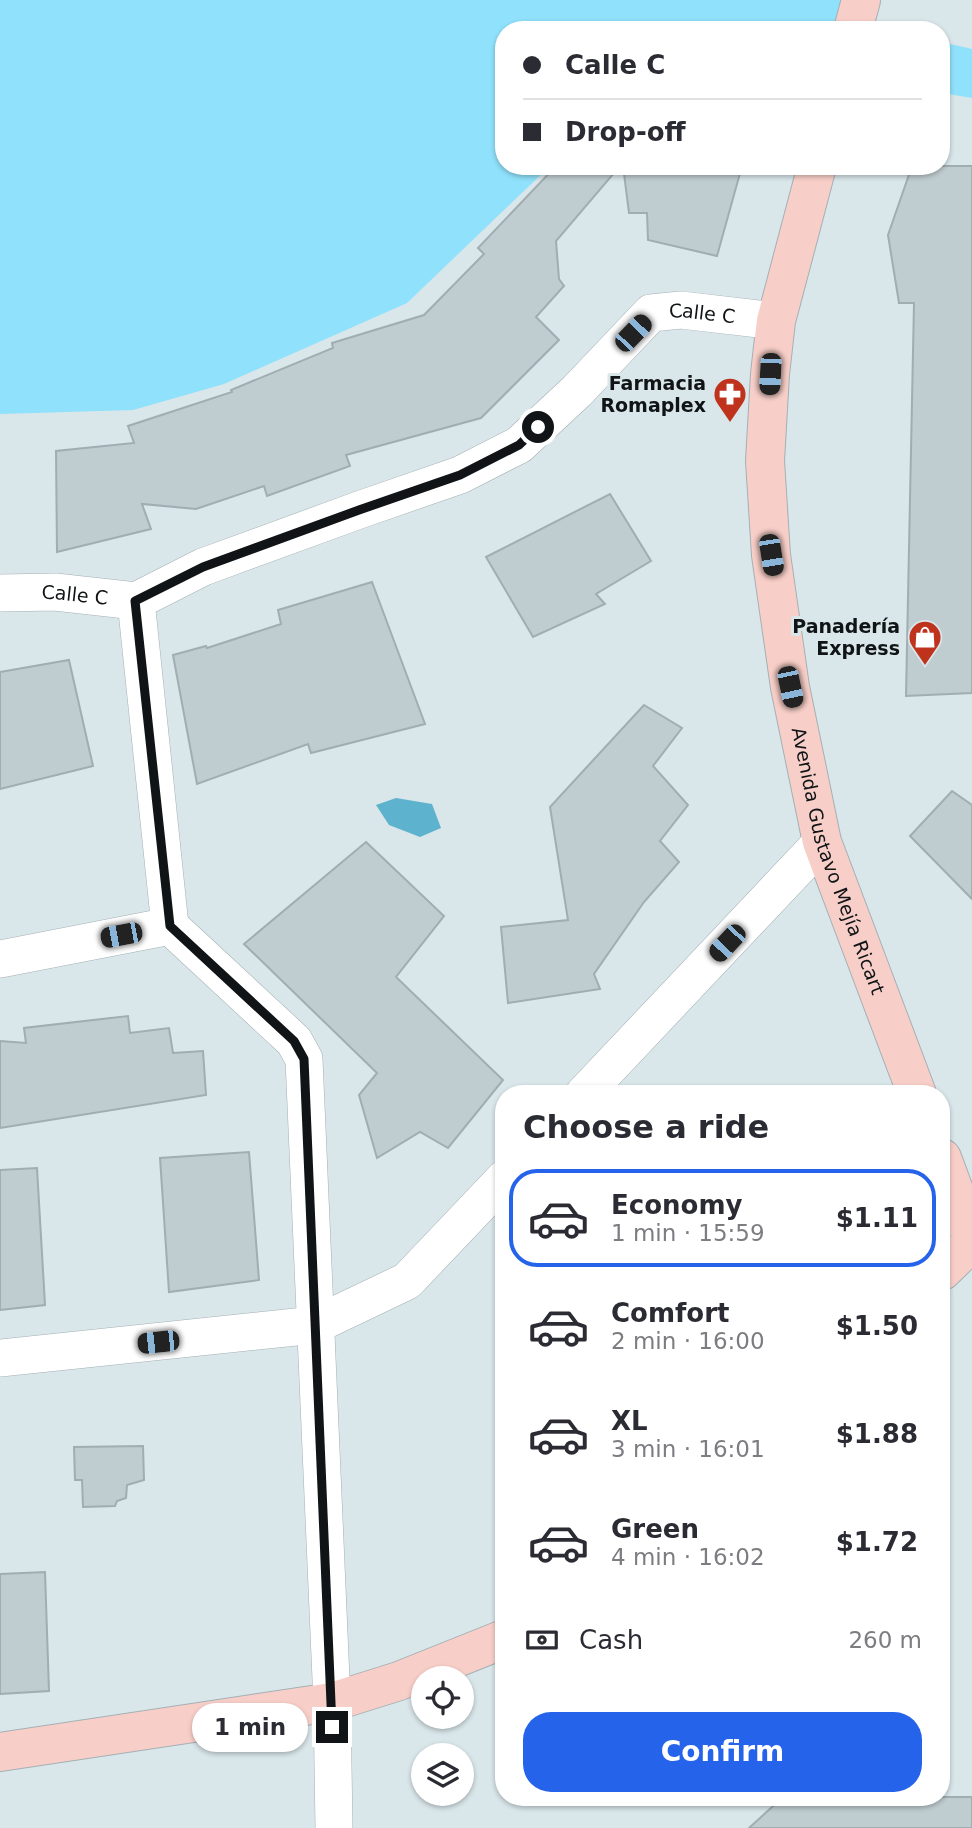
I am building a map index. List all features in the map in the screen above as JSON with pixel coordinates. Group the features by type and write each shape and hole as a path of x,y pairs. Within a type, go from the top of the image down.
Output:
{"street":[{"path":"855,21 861,0"},
{"name":"Avenida Gustavo Mejía Ricart","path":"815,175 776,321 765,461 771,555 790,687 822,842 915,1085"},
{"name":"Calle C","path":"0,593 55,592 135,601 203,567 460,475 519,445 577,390 651,313 681,310 776,321"},
{"path":"135,601 170,926 294,1041 304,1059 332,1702 334,1828"},
{"path":"592,1085 822,842"},
{"path":"0,959 170,926"},
{"path":"950,1180 972,1241 950,1263"},
{"path":"0,1358 315,1325 407,1281 495,1188"},
{"path":"0,1752 332,1702 399,1681 495,1643"}],"shaded area":[{"path":"0,0 853,0 847,21 495,21 495,175 541,175 407,303 224,384 133,410 0,414"},
{"path":"950,44 972,49 972,98 950,94"},
{"path":"396,798 432,804 441,828 420,837 389,825 376,805"}],"building":[{"path":"950,166 972,166 972,693 906,696 914,303 899,303 888,235 909,175 950,175"},
{"path":"547,175 612,175 556,241 559,279 564,286 536,317 559,340 481,418 346,455 350,466 267,496 264,486 196,509 142,504 151,529 57,552 56,451 134,443 128,426 232,392 231,390 333,348 332,343 424,315 484,254 478,248"},
{"path":"624,175 740,175 717,256 648,240 647,213 629,213"},
{"path":"610,494 651,561 596,594 605,604 533,637 486,557"},
{"path":"372,582 425,724 311,753 308,744 197,784 173,655 206,646 207,648 281,624 278,610"},
{"path":"69,660 93,766 0,789 0,672"},
{"path":"644,705 682,728 653,766 688,805 660,841 679,862 644,902 594,974 600,989 508,1003 501,927 568,920 550,807"},
{"path":"952,791 972,805 972,899 910,836"},
{"path":"366,842 444,916 396,977 503,1080 495,1085 495,1090 448,1148 420,1132 377,1158 359,1095 377,1073 244,944"},
{"path":"128,1016 130,1033 169,1028 173,1053 203,1051 206,1095 0,1128 0,1041 26,1043 24,1028"},
{"path":"249,1152 259,1280 169,1292 160,1158"},
{"path":"37,1168 45,1305 0,1310 0,1170"},
{"path":"143,1446 144,1480 127,1485 126,1498 117,1501 115,1506 83,1507 82,1480 75,1480 74,1447"},
{"path":"45,1572 49,1691 0,1694 0,1574"},
{"path":"950,1797 972,1797 972,1828 749,1828 773,1806 950,1806"}],"place":[{"name":"Farmacia Romaplex","path":"730,424"},
{"name":"Panadería Express","path":"925,667"}],"route":[{"path":"332,1727 304,1059 294,1041 170,926 135,601 203,567 460,475 519,445 538,427"}]}
